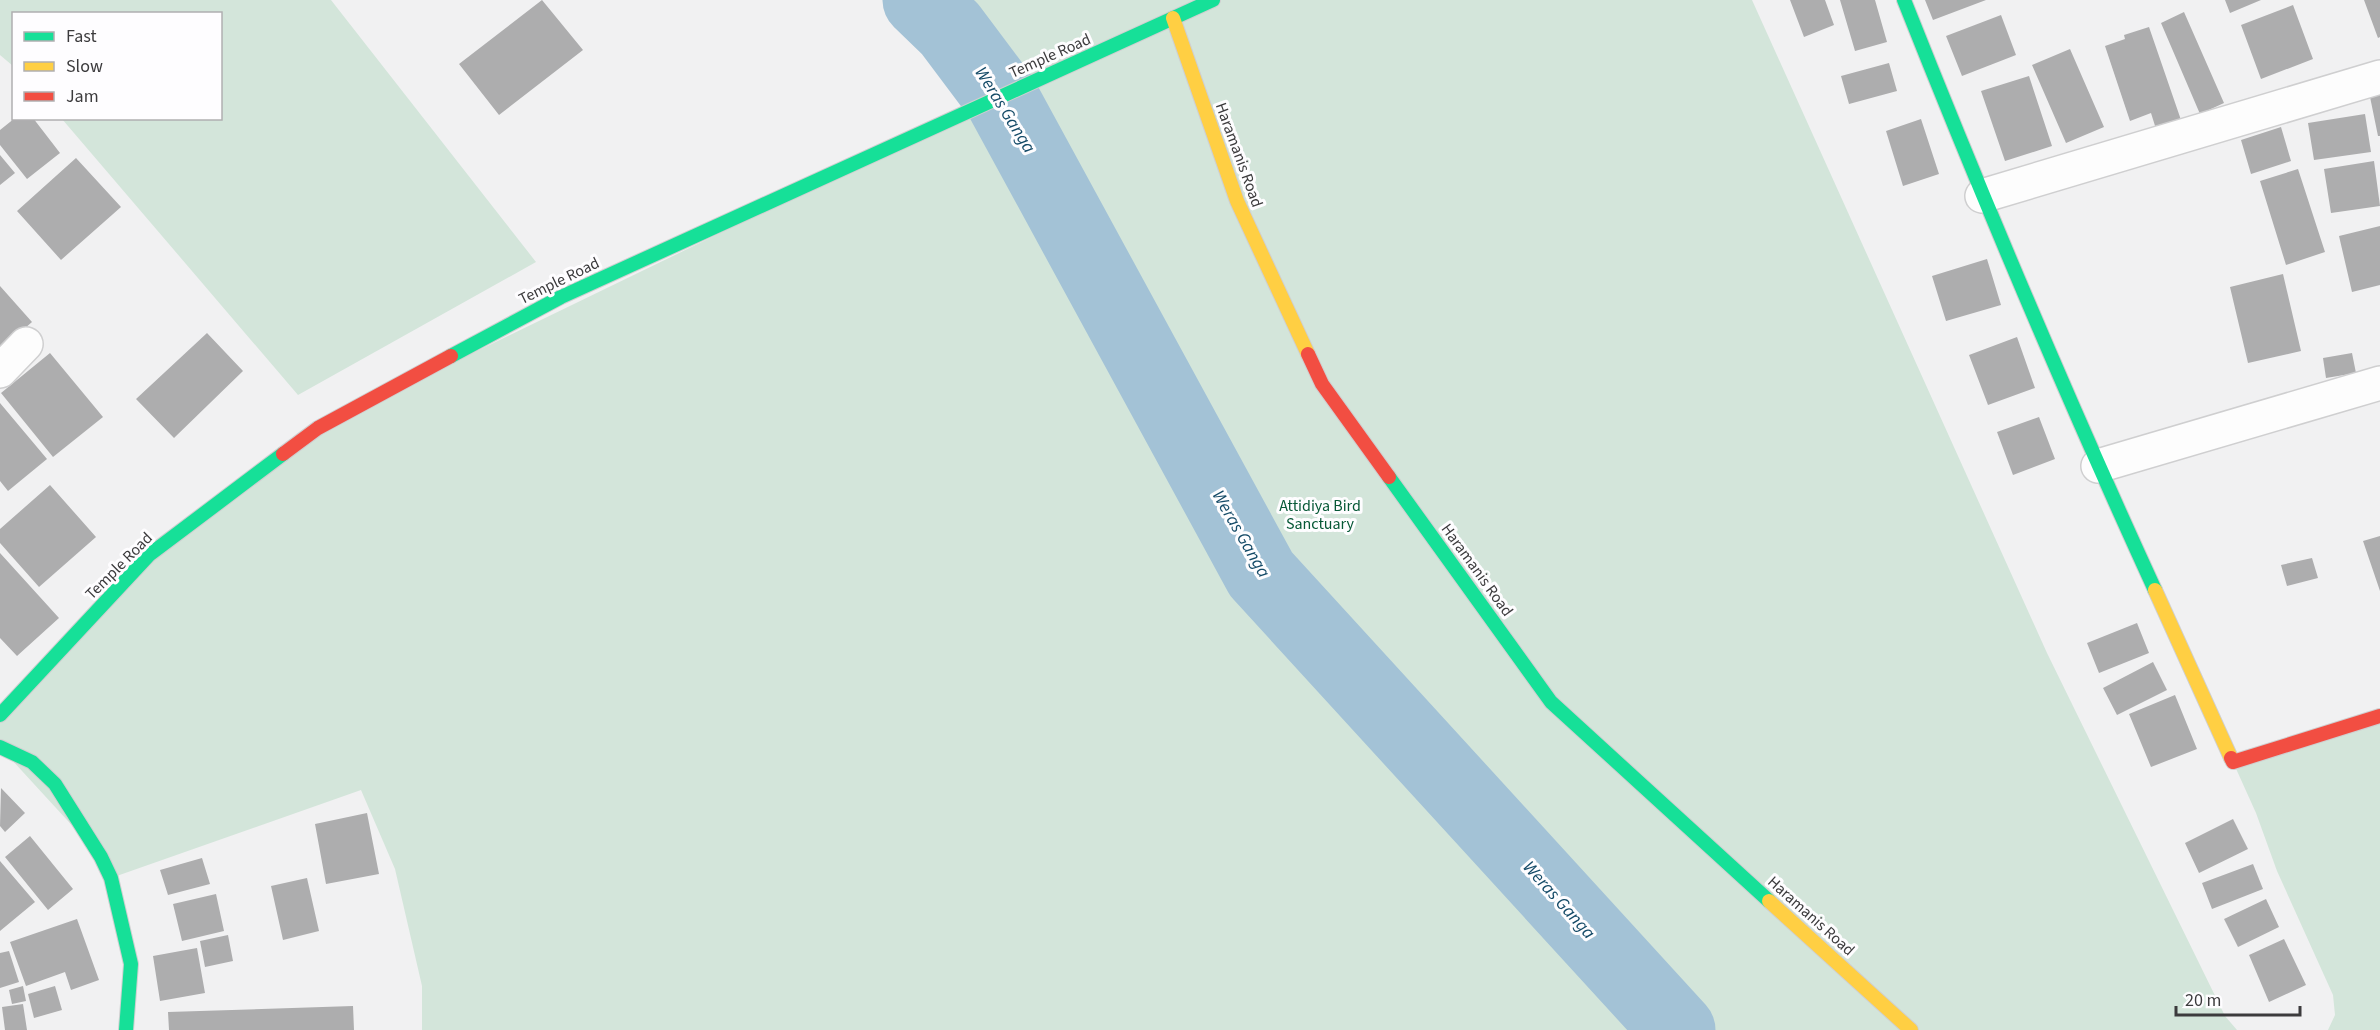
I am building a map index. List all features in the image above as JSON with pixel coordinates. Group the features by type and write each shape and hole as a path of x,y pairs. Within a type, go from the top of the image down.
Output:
{"street":[{"name":"Temple Road","path":"0,715 149,555 318,428 561,297 1213,0"},
{"path":"1904,0 1982,196 2098,466 2234,762 2380,716"},
{"name":"Haramanis Road","path":"1173,18 1237,201 1322,384 1551,702 1911,1030"},
{"path":"1982,196 2380,77"},
{"path":"0,371 26,344"},
{"path":"2098,466 2380,383"},
{"path":"0,747 32,762 55,784 101,857 111,878 131,964 126,1030"}],"green space":[{"path":"0,0 331,0 536,262 298,395 63,120 222,120 222,12 12,12 12,65 0,55"},
{"name":"Attidiya Bird Sanctuary","path":"920,0 1752,0 2047,653 2225,1016 2237,1030 422,1030 422,986 395,869 361,790 111,878 101,857 0,747 0,715 149,555 318,428 1001,97 950,29"},
{"path":"2380,716 2380,1030 2328,1030 2335,1015 2333,995 2277,871 2256,813 2233,762"}],"building":[{"path":"542,0 583,50 499,115 459,64"},
{"path":"1790,0 1825,0 1834,25 1804,37"},
{"path":"1840,0 1875,0 1887,42 1855,51"},
{"path":"1925,0 1986,0 1933,20"},
{"path":"2225,0 2261,0 2230,13"},
{"path":"2364,0 2380,0 2380,37 2378,38"},
{"path":"2293,5 2313,59 2261,79 2241,25"},
{"path":"2184,12 2224,103 2200,114 2161,23"},
{"path":"2001,15 2016,55 1962,76 1946,36"},
{"path":"2149,27 2181,120 2156,129 2151,113 2130,121 2105,46 2125,39 2124,35"},
{"path":"2070,49 2104,127 2066,143 2032,65"},
{"path":"1889,63 1897,91 1849,104 1841,76"},
{"path":"2029,76 2052,146 2005,161 1981,91"},
{"path":"2380,90 2380,136 2378,136 2369,92"},
{"path":"2365,114 2371,152 2314,160 2308,123"},
{"path":"1921,119 1939,174 1903,186 1886,131"},
{"path":"12,120 35,120 60,153 27,179 0,145 0,130"},
{"path":"2281,127 2291,161 2251,174 2241,140"},
{"path":"0,155 15,173 0,185"},
{"path":"76,158 121,207 61,260 17,211"},
{"path":"2374,161 2380,206 2331,213 2324,169"},
{"path":"2298,169 2325,252 2286,265 2260,181"},
{"path":"2380,226 2380,285 2352,292 2339,236"},
{"path":"1987,259 2001,305 1946,321 1932,276"},
{"path":"2283,274 2301,351 2248,363 2230,287"},
{"path":"0,286 32,322 0,350"},
{"path":"207,333 243,371 174,438 136,399"},
{"path":"2017,337 2035,388 1988,405 1969,355"},
{"path":"50,353 103,417 53,457 1,393"},
{"path":"2352,353 2356,373 2326,378 2323,358"},
{"path":"0,403 47,459 8,491 0,481"},
{"path":"2039,417 2055,459 2013,475 1997,432"},
{"path":"50,485 96,537 39,587 0,543 0,529"},
{"path":"2380,536 2380,591 2363,541"},
{"path":"0,553 59,618 17,656 0,638"},
{"path":"2312,558 2318,578 2287,586 2281,565"},
{"path":"2137,623 2149,653 2099,673 2087,643"},
{"path":"2153,662 2167,690 2117,715 2103,688"},
{"path":"2175,695 2197,749 2151,767 2129,714"},
{"path":"1,788 25,813 5,832 0,826"},
{"path":"367,813 379,874 326,884 315,824"},
{"path":"2233,819 2248,849 2199,873 2185,843"},
{"path":"30,836 73,889 48,910 5,857"},
{"path":"202,858 210,884 168,895 160,870"},
{"path":"0,861 35,902 0,931"},
{"path":"2253,864 2263,889 2212,909 2202,883"},
{"path":"307,878 319,931 283,940 271,886"},
{"path":"216,894 224,931 182,941 173,904"},
{"path":"2266,899 2279,927 2238,947 2224,919"},
{"path":"77,919 99,980 71,990 65,972 26,986 10,942"},
{"path":"228,935 233,961 205,967 200,941"},
{"path":"2284,939 2306,985 2269,1002 2249,955"},
{"path":"197,948 205,993 160,1001 153,956"},
{"path":"9,951 19,982 0,988 0,953"},
{"path":"23,986 26,1001 12,1004 9,990"},
{"path":"55,986 62,1010 34,1018 28,994"},
{"path":"23,1004 27,1030 5,1030 2,1007"},
{"path":"353,1006 354,1030 169,1030 168,1012"}],"waterway":[{"name":"Weras Ganga","path":"920,0 950,29 1001,97 1261,574 1678,1030"}],"traffic: fast":[{"path":"451,356 561,297 1213,0"},
{"path":"1904,0 2026,297 2155,590"},
{"path":"0,715 149,555 283,454"},
{"path":"1389,477 1551,702 1769,901"},
{"path":"0,747 32,762 55,784 101,857 111,878 131,964 126,1030"}],"traffic: slow":[{"path":"1173,18 1237,201 1308,354"},
{"path":"2155,590 2231,758"},
{"path":"1769,901 1911,1030"}],"traffic: jam":[{"path":"1308,354 1322,384 1389,477"},
{"path":"283,454 318,428 451,356"},
{"path":"2231,758 2233,762 2380,716"}]}
